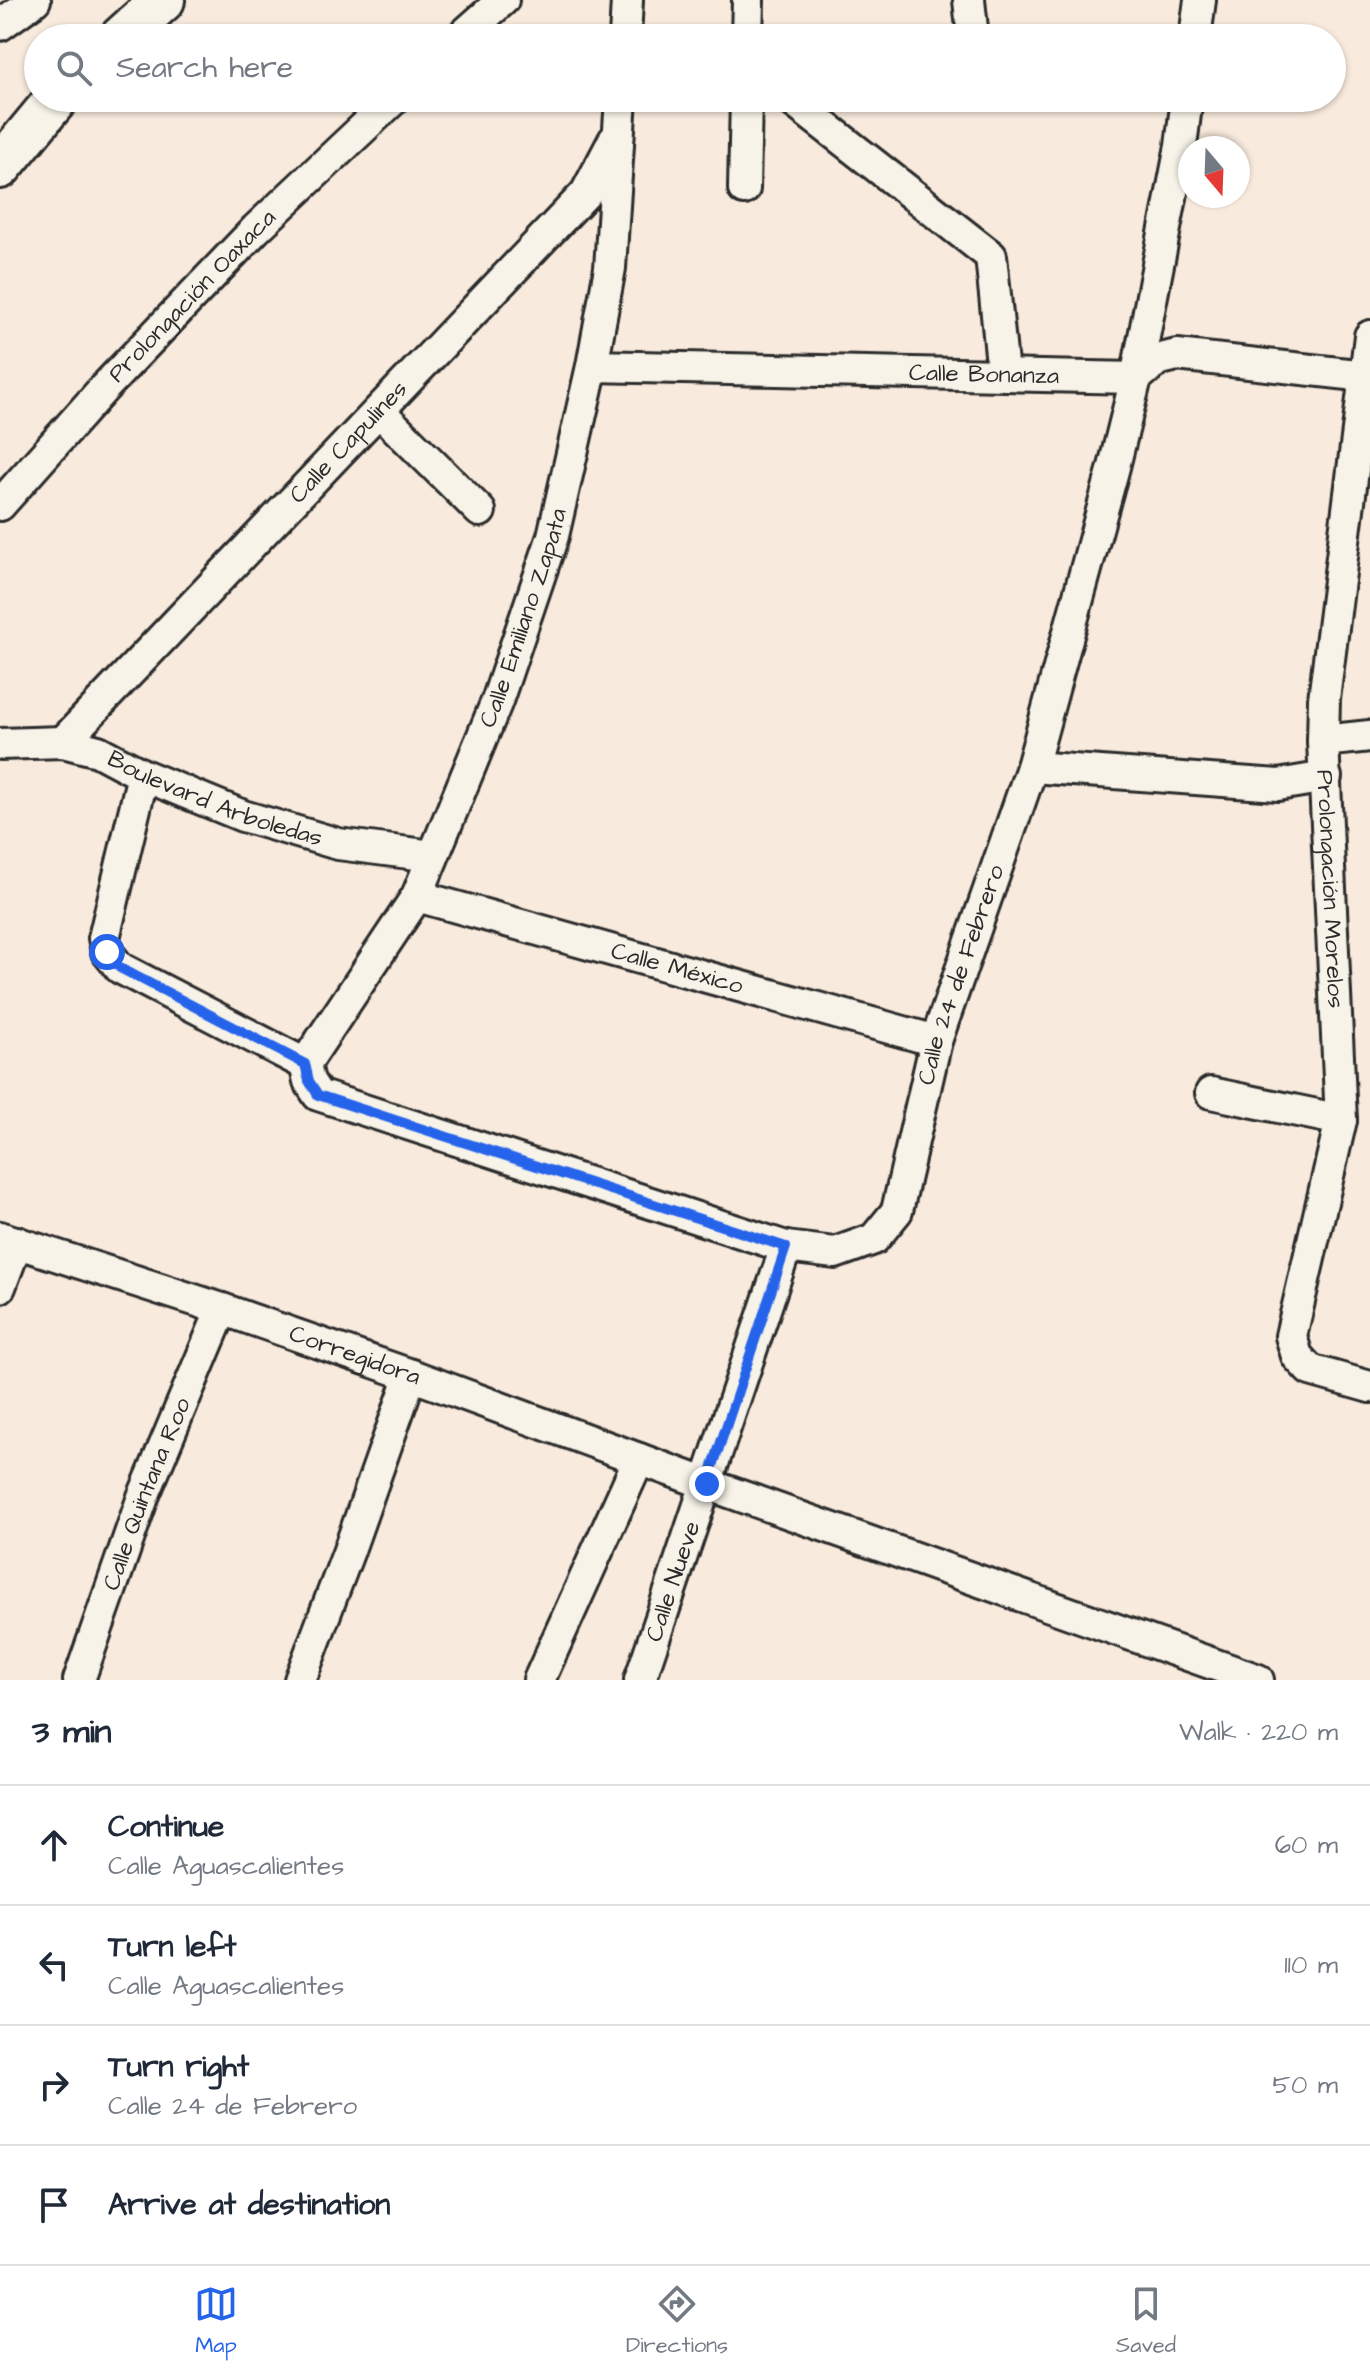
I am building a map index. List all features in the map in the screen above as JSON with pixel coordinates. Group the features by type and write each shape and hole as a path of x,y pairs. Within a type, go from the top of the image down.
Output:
{"street":[{"path":"0,25 35,0"},
{"path":"136,24 163,0"},
{"path":"476,24 503,0"},
{"path":"626,24 627,0"},
{"path":"747,24 748,0"},
{"path":"969,0 972,24"},
{"path":"1197,24 1200,0"},
{"path":"0,167 45,112"},
{"name":"Prolongación Oaxaca","path":"0,505 104,388 256,229 380,112"},
{"name":"Calle Emiliano Zapata","path":"305,1064 417,896 497,701 553,536 592,366 610,268 620,112"},
{"path":"744,189 746,112"},
{"path":"807,112 991,256 1003,374"},
{"name":"Calle 24 de Febrero","path":"305,1064 309,1081 318,1095 786,1247 835,1253 874,1239 897,1211 936,1041 1032,767 1136,378 1185,112"},
{"name":"Calle Capulines","path":"63,742 586,193 619,131"},
{"name":"Prolongación Morelos","path":"1370,336 1324,699 1323,741 1341,1120 1291,1336 1297,1356 1310,1370 1370,1387"},
{"path":"1136,378 1157,360 1177,355 1366,376"},
{"name":"Calle Bonanza","path":"592,366 1136,378"},
{"path":"379,411 480,511"},
{"path":"1323,741 1370,736"},
{"name":"Boulevard Arboledas","path":"0,744 63,742 98,751 143,775 243,816 338,844 433,856"},
{"path":"1032,767 1278,785 1326,777"},
{"path":"143,775 104,938 107,952 120,968 305,1064"},
{"name":"Calle México","path":"417,896 936,1041"},
{"path":"1211,1093 1341,1120"},
{"path":"0,1287 8,1239"},
{"name":"Corregidora","path":"8,1239 411,1375 1258,1680"},
{"path":"707,1484 786,1247"},
{"name":"Calle Quintana Roo","path":"79,1680 143,1497 222,1309"},
{"path":"300,1680 411,1375"},
{"path":"539,1680 639,1459"},
{"name":"Calle Nueve","path":"640,1680 707,1484"}],"route":[{"path":"107,952 120,968 305,1064 309,1081 318,1095 786,1247 707,1484"}]}
